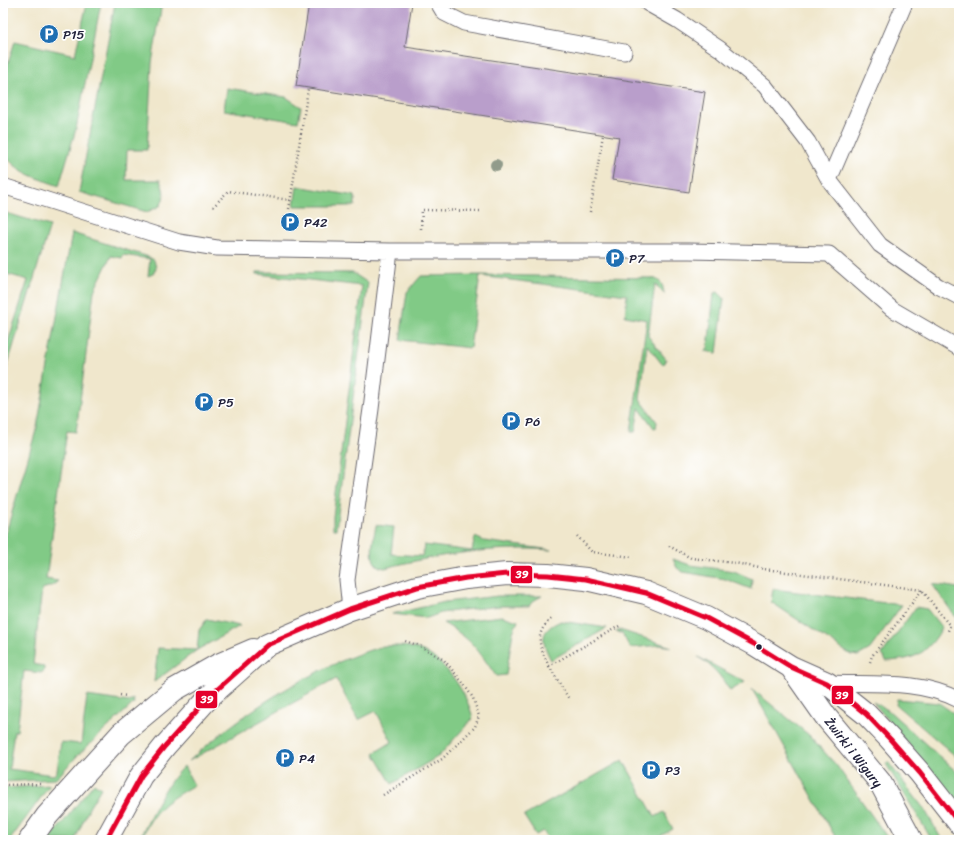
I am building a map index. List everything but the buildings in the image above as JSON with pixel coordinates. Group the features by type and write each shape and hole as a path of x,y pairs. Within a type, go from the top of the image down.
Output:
{"street":[{"name":"Żwirki i Wigury","path":"106,840 141,776 165,746 210,696 267,645 350,609 417,587 466,578 507,574 548,575 586,579 646,593 706,618 754,644 791,667 827,683 866,714 890,739 920,773 959,823"},
{"path":"30,840 47,816 121,734 174,690 218,665 267,645"},
{"name":"Żwirki i Wigury","path":"791,667 826,717 880,782 911,840"}],"lane":[{"path":"438,3 444,13 464,23 624,52"},
{"path":"647,3 677,20 720,49 765,86 808,142 829,180 880,245 938,286 959,297"},
{"path":"829,180 905,3"},
{"path":"3,186 189,244 217,248 390,251 674,251 829,254 892,310 959,348"},
{"path":"350,609 348,580 390,251"},
{"path":"827,683 910,685 937,692 959,700"}],"path":[{"path":"289,209 308,89"},
{"path":"590,212 603,135"},
{"path":"213,207 228,191 290,200"},
{"path":"421,232 422,210 480,211"},
{"path":"577,536 592,552 632,557"},
{"path":"669,546 691,558 922,590 950,626 947,633"},
{"path":"869,665 872,656 922,590"},
{"path":"551,619 542,628 539,638 540,648 569,699"},
{"path":"549,666 620,625"},
{"path":"383,795 442,759 475,727 479,716 473,698 444,660 430,650 405,641"},
{"path":"3,785 41,784"}],"green space":[{"path":"87,3 101,3 76,129 59,186 21,170 8,159 3,152 3,79 15,41 75,55"},
{"path":"115,3 162,3 152,63 147,150 127,150 126,180 160,180 163,187 164,196 160,206 147,212 79,192"},
{"path":"227,88 286,97 301,107 298,122 224,110"},
{"path":"297,186 355,196 355,206 294,206"},
{"path":"3,212 50,226 3,380 3,357 28,280 3,273"},
{"path":"72,233 149,257 154,260 156,268 153,274 148,276 150,259 123,255 122,258 111,256 94,291 76,432 67,431 46,579 58,581 52,586 42,589 33,664 43,666 45,670 41,673 24,671 17,731 14,731 9,769 54,775 57,771 61,742 81,744 87,696 129,702 133,699 134,703 77,756 56,779 3,782 3,543 37,427"},
{"path":"257,272 353,273 368,283 336,529 333,529 333,517 362,286 257,274"},
{"path":"479,275 653,278 660,282 664,294 655,284 648,336 666,359 665,363 662,364 647,345 640,399 657,422 656,428 654,428 639,408 635,432 631,432 647,320 625,316 627,295 480,276 470,348 400,340 407,292 421,276"},
{"path":"718,292 724,298 717,353 704,351 708,348 714,293"},
{"path":"376,525 394,527 391,554 422,556 424,545 472,551 475,537 484,541 552,550 510,549 468,552 385,568 375,563 373,557 372,551"},
{"path":"673,559 690,565 734,571 752,579 751,589 725,579 683,572 677,568"},
{"path":"932,584 959,588 959,613 957,619"},
{"path":"773,589 902,605 870,649 858,656 851,655 771,602"},
{"path":"498,596 542,596 533,601 529,606 501,606 462,610 441,613 427,618 392,614 445,602"},
{"path":"916,607 927,609 942,628 931,644 919,654 905,659 886,661 882,654"},
{"path":"502,616 518,621 513,632 506,675 496,676 468,640 443,623"},
{"path":"207,619 240,626 197,650 199,630"},
{"path":"561,621 607,628 551,660 545,647 544,637 549,628"},
{"path":"620,630 672,647 660,645 630,648 622,633 616,632"},
{"path":"383,646 403,646 413,648 423,651 440,663 461,689 473,718 439,756 392,784 374,753 392,742 376,711 358,720 336,679 189,761 256,708 305,678 330,666"},
{"path":"158,648 197,650 154,682"},
{"path":"698,657 745,682 730,691 716,672"},
{"path":"752,689 809,735 837,766 889,840 837,840"},
{"path":"897,699 939,703 959,717 959,759 896,705"},
{"path":"873,702 888,710 959,774 959,809 948,792"},
{"path":"623,760 655,817 664,812 673,829 654,840 549,840 543,831 536,835 524,816"},
{"path":"888,762 925,810 942,840 932,840 886,764"},
{"path":"184,766 194,785 168,801 156,813 141,840 139,840 165,790"},
{"path":"94,783 101,788 89,808 75,840 49,840"},
{"path":"50,785 10,840 3,840 3,788"}],"transit line":[{"name":"39","path":"106,840 141,776 165,746 210,696 267,645 350,609 417,587 466,578 507,574 548,575 586,579 646,593 706,618 754,644 791,667 827,683 866,714 890,739 920,773 959,823"}],"place":[{"name":"P15","path":"49,34"},
{"name":"P42","path":"290,222"},
{"name":"P7","path":"615,258"},
{"name":"P5","path":"204,402"},
{"name":"P6","path":"511,421"},
{"name":"P4","path":"285,758"},
{"name":"P3","path":"651,770"}]}
